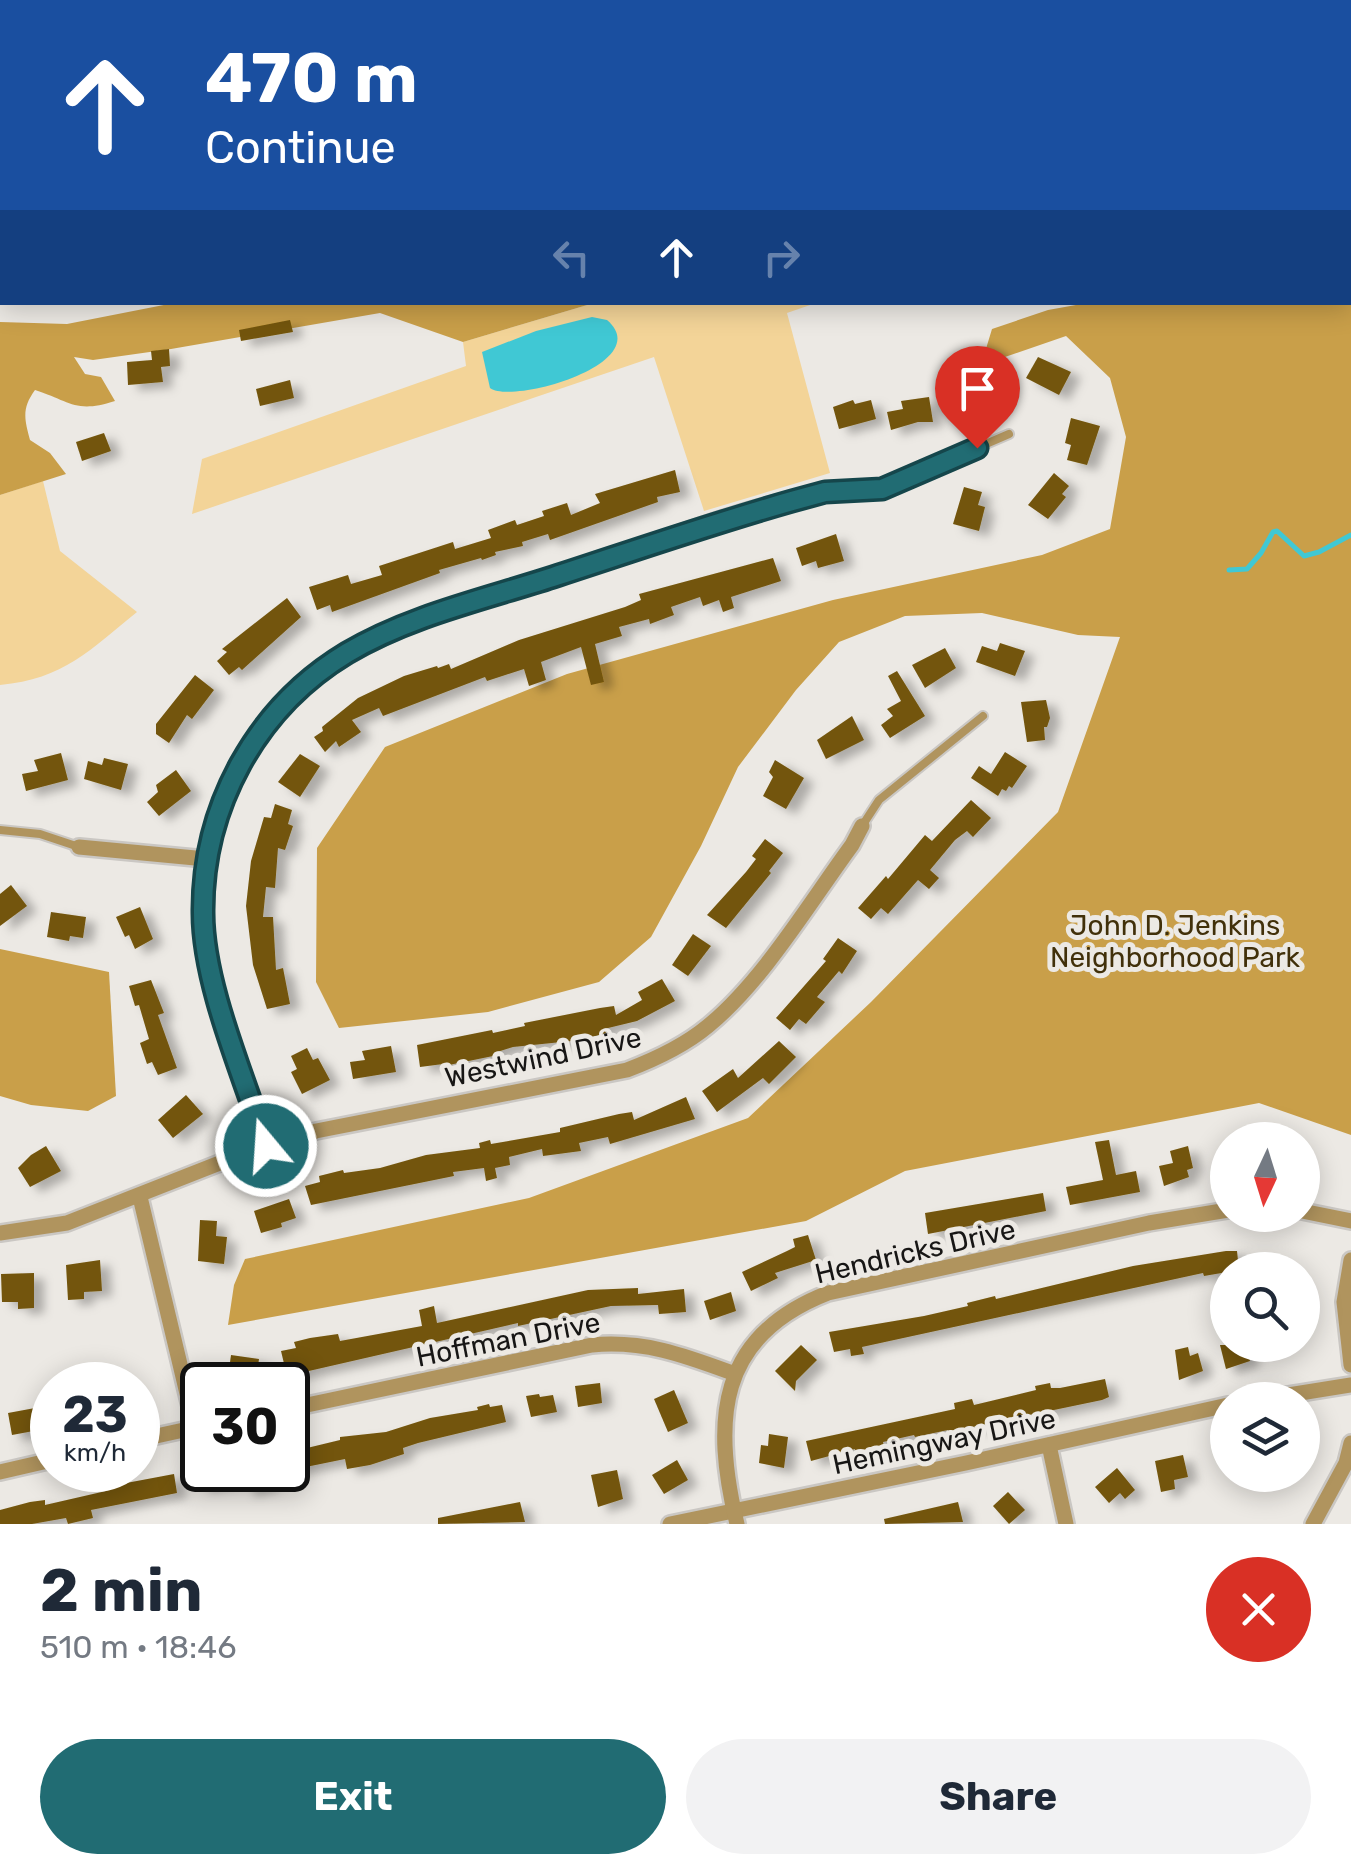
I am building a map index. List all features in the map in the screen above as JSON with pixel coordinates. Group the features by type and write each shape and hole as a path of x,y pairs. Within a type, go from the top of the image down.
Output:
{"street":[{"path":"266,1146 209,963 202,915 206,860 225,793 254,740 298,690 350,652 452,609 825,492 882,489"},
{"name":"Westwind Drive","path":"0,1233 67,1223 266,1146 316,1131 627,1070 682,1045 718,1018 749,984 862,826"},
{"path":"79,846 206,860"},
{"path":"140,1197 183,1362"},
{"name":"Hendricks Drive","path":"735,1517 723,1444 726,1396 754,1342 790,1311 828,1293 1210,1213"},
{"path":"1320,1215 1351,1221"},
{"path":"1351,1260 1344,1302 1351,1365"},
{"name":"Hoffman Drive","path":"310,1404 603,1344 664,1348 735,1374"},
{"path":"1320,1391 1351,1386"},
{"name":"Hemingway Drive","path":"670,1524 735,1517 1210,1409"},
{"path":"1313,1524 1346,1463 1351,1443"},
{"path":"1049,1445 1066,1524"},
{"path":"0,1472 30,1465"}],"lane":[{"path":"882,489 1009,434"},
{"path":"862,826 880,800 983,716"},
{"path":"0,830 40,834 79,846"}],"shaded area":[{"path":"587,305 810,305 787,313 830,473 704,511 654,357 192,514 202,459 466,366 463,342"},
{"path":"43,481 60,551 137,612 59,669 0,685 0,495"}],"green space":[{"path":"164,305 587,305 463,342 380,313 171,349 93,360 74,357 85,374 101,377 115,401 81,406 35,390 25,413 30,440 50,453 66,474 0,495 0,322 67,324"},
{"name":"John D. Jenkins Neighborhood Park","path":"1076,305 1351,305 1351,1135 1259,1103 905,1171 806,1221 228,1325 234,1285 245,1259 529,1198 748,1118 871,1002 1058,812 1120,637 1078,635 982,613 905,616 839,642 796,690 738,767 701,846 651,937 599,982 488,1012 339,1028 316,982 317,848 385,747 567,674 833,600 1042,555 1110,529 1126,437 1110,378 1066,336 1002,358 985,352 992,329"},
{"path":"0,949 109,972 116,1096 88,1111 31,1105 0,1096"}],"water":[{"path":"592,317 607,320 617,336 613,351 598,365 525,391 490,388 482,352 536,331"}],"building":[{"path":"290,320 293,332 241,341 239,330"},
{"path":"169,349 170,366 161,367 163,382 128,385 127,362 152,360 151,351"},
{"path":"1038,357 1071,372 1059,395 1026,378"},
{"path":"955,368 968,370 967,376 991,377 989,399 952,399"},
{"path":"290,380 294,398 260,406 256,389"},
{"path":"929,397 933,422 891,430 887,412 903,409 901,401"},
{"path":"853,400 855,404 871,400 876,419 839,429 833,407"},
{"path":"1071,418 1100,426 1087,465 1067,460 1071,445 1065,443"},
{"path":"104,433 111,451 82,461 76,442"},
{"path":"675,470 680,492 657,497 658,502 550,540 548,534 482,560 439,570 440,573 332,612 330,605 317,610 309,587 348,575 351,584 382,575 379,566 453,542 455,549 491,538 488,530 515,520 517,525 544,516 542,511 567,503 571,515 600,503 595,494"},
{"path":"1054,473 1069,486 1062,494 1066,497 1048,519 1028,505"},
{"path":"964,487 982,492 978,505 985,507 979,531 953,524"},
{"path":"836,534 844,561 818,568 816,561 802,566 796,548"},
{"path":"773,558 781,581 731,597 734,608 723,612 719,600 703,606 700,597 671,607 674,615 650,624 649,619 619,627 622,636 595,644 604,682 591,685 581,647 541,662 546,680 529,686 524,669 487,681 485,677 383,716 379,708 352,720 361,732 339,747 336,741 325,752 314,737 358,698 404,676 449,664 451,669 519,640 625,607 641,600 639,594"},
{"path":"287,598 301,617 242,670 239,667 229,675 217,661 227,652 222,649"},
{"path":"1000,643 1025,651 1015,676 976,662 982,646 997,651"},
{"path":"945,648 956,668 925,688 912,665"},
{"path":"897,671 925,716 890,738 881,725 893,716 887,709 901,701 888,676"},
{"path":"195,675 214,690 192,719 187,715 169,743 156,734 156,724"},
{"path":"1046,700 1050,718 1044,727 1045,740 1027,742 1021,702"},
{"path":"852,716 864,740 826,759 817,740"},
{"path":"1005,752 1027,766 1012,788 1002,789 998,796 971,778 979,766 991,774"},
{"path":"61,753 68,780 26,791 22,774 38,771 34,760"},
{"path":"300,754 320,766 300,797 278,782"},
{"path":"104,758 128,764 121,790 84,779 88,761 102,765"},
{"path":"775,760 804,778 786,809 763,796 773,777 769,772"},
{"path":"176,770 191,791 159,816 147,802 158,792 156,785"},
{"path":"971,800 991,818 973,837 967,831 955,840 930,870 939,878 929,889 918,880 888,914 881,908 871,919 858,908 925,835 932,841"},
{"path":"275,804 292,810 288,824 293,826 285,850 278,848 275,888 266,887 263,917 273,917 276,970 283,968 290,1004 267,1009 253,965 246,906 251,861 264,817 271,818"},
{"path":"765,839 783,853 726,928 707,915 756,859 752,856"},
{"path":"11,885 27,906 0,926 0,894"},
{"path":"140,907 153,939 135,949 116,917"},
{"path":"51,912 86,917 83,938 70,936 69,941 47,937"},
{"path":"693,934 711,946 688,976 672,965"},
{"path":"838,938 857,951 842,974 839,971 817,997 825,1002 806,1024 799,1019 790,1030 776,1018 826,961 823,959"},
{"path":"662,979 675,1001 637,1021 604,1029 606,1033 581,1040 513,1047 497,1052 498,1055 444,1066 420,1067 417,1045 492,1030 493,1033 600,1008 614,1006 616,1015 642,1000 638,992"},
{"path":"151,980 164,1013 158,1015 177,1068 158,1075 152,1062 147,1064 140,1043 149,1039 129,986"},
{"path":"779,1041 796,1057 769,1084 763,1078 717,1112 702,1091 733,1069 738,1078"},
{"path":"391,1046 396,1072 353,1079 350,1062 365,1060 362,1051"},
{"path":"307,1048 313,1060 318,1058 330,1080 302,1094 291,1072 297,1069 291,1056"},
{"path":"186,1095 203,1114 173,1138 158,1120"},
{"path":"686,1097 695,1119 610,1144 608,1137 579,1143 581,1151 543,1156 542,1149 509,1157 510,1165 495,1168 497,1178 486,1181 484,1168 453,1172 454,1176 311,1205 305,1186 320,1182 319,1176 343,1170 344,1173 380,1168 426,1155 480,1148 479,1143 490,1140 491,1144 560,1132 560,1128 619,1114 632,1112 634,1120"},
{"path":"1109,1140 1116,1175 1136,1171 1140,1192 1070,1205 1066,1187 1103,1180 1095,1142"},
{"path":"46,1146 61,1171 30,1187 18,1168"},
{"path":"1188,1146 1193,1168 1187,1170 1189,1177 1164,1186 1159,1166 1173,1163 1170,1151"},
{"path":"1043,1193 1046,1211 928,1234 925,1213"},
{"path":"289,1199 296,1218 261,1233 254,1211"},
{"path":"200,1220 217,1221 216,1236 227,1237 224,1264 198,1261"},
{"path":"808,1235 816,1260 775,1273 778,1278 751,1291 742,1272 795,1247 793,1239"},
{"path":"1210,1254 1210,1275 1203,1273 862,1347 864,1354 851,1356 850,1349 834,1352 829,1332 924,1316 1133,1266"},
{"path":"100,1260 102,1291 84,1292 84,1299 68,1300 66,1265"},
{"path":"34,1273 34,1308 18,1309 18,1302 2,1302 1,1274"},
{"path":"638,1288 638,1294 684,1289 686,1312 659,1314 658,1305 611,1306 310,1371 310,1362 284,1362 281,1351 296,1348 294,1342 310,1338 338,1334 340,1341 422,1326 419,1310 434,1306 437,1323 588,1290"},
{"path":"731,1292 736,1311 710,1320 704,1301"},
{"path":"801,1345 817,1360 796,1381 795,1391 775,1371"},
{"path":"1188,1347 1190,1356 1198,1353 1203,1371 1179,1380 1175,1350"},
{"path":"231,1355 259,1359 259,1362 230,1362"},
{"path":"1224,1362 1247,1362 1226,1369"},
{"path":"1105,1379 1109,1397 1102,1400 948,1432 914,1435 856,1453 855,1449 811,1461 806,1441 955,1409 954,1403 972,1399 974,1405 1050,1383 1051,1388 1060,1388"},
{"path":"600,1383 602,1403 578,1407 575,1386"},
{"path":"674,1390 688,1423 668,1432 654,1399"},
{"path":"553,1395 557,1412 531,1417 526,1396"},
{"path":"502,1405 506,1422 418,1443 403,1448 404,1454 370,1465 347,1469 345,1459 310,1466 310,1447 340,1437 386,1432 430,1418 478,1410 477,1407"},
{"path":"30,1409 30,1432 12,1435 8,1413"},
{"path":"769,1434 788,1437 784,1468 759,1463 761,1445 768,1446"},
{"path":"1183,1455 1188,1477 1174,1480 1175,1489 1161,1492 1155,1461"},
{"path":"677,1460 688,1480 664,1494 652,1475"},
{"path":"1117,1468 1135,1490 1125,1499 1120,1493 1109,1503 1095,1487"},
{"path":"617,1470 623,1499 598,1507 591,1475"},
{"path":"174,1474 177,1493 91,1510 93,1518 68,1524 66,1518 0,1524 0,1510 30,1502 45,1500 45,1505 102,1492 160,1492 160,1477"},
{"path":"1008,1492 1025,1510 1009,1524 993,1506"},
{"path":"520,1502 525,1522 438,1524 438,1518"},
{"path":"958,1502 963,1522 885,1524 884,1519"}],"waterway":[{"path":"1229,570 1247,569 1273,532 1277,531 1304,556 1351,535"}],"route":[{"path":"266,1146 212,979 202,915 204,876 212,830 225,793 254,740 298,690 350,652 452,609 792,501 825,492 882,489 977,448"}]}
